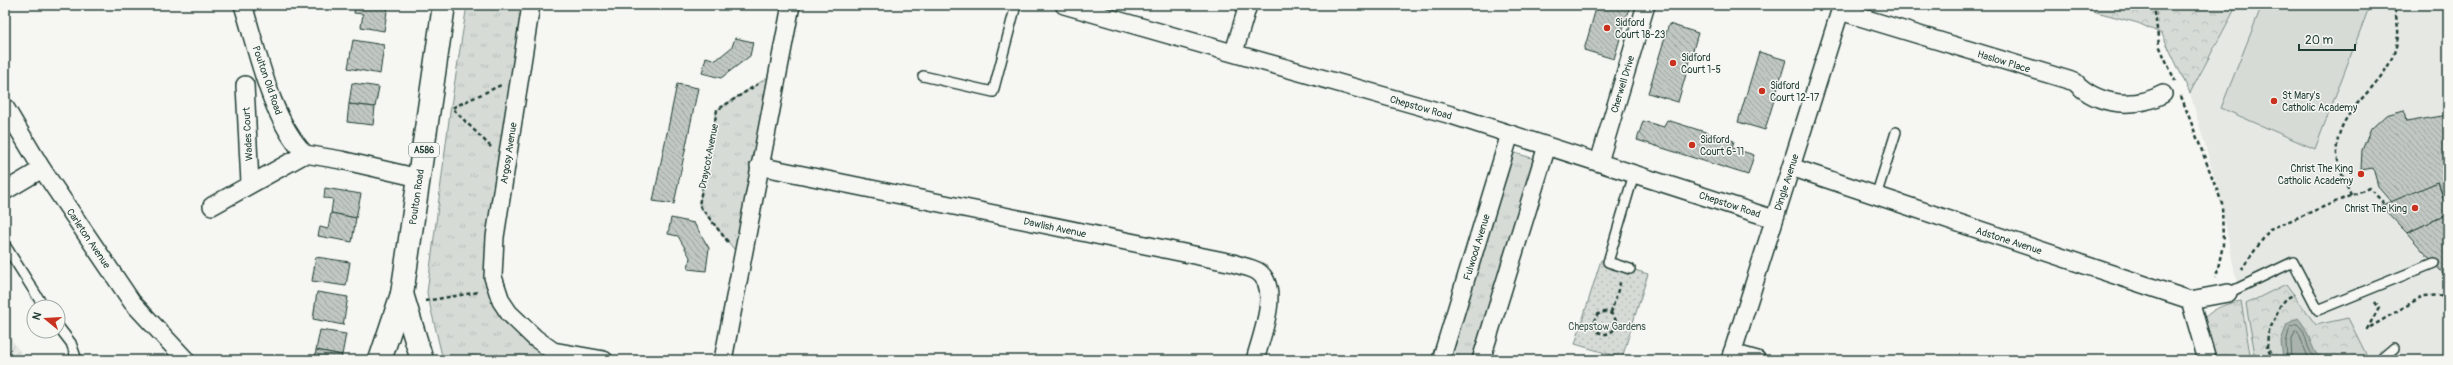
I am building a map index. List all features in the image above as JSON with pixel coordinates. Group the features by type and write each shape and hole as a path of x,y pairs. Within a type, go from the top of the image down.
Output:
{"main road":[{"name":"Poulton Road","path":"380,360 402,294 444,5"},
{"name":"Poulton Road","path":"402,294 422,360"}],"street":[{"name":"Poulton Old Road","path":"243,5 276,106 290,137 305,154"},
{"name":"Argosy Avenue","path":"531,5 495,237 493,278 501,301 520,325 553,351 604,360"},
{"path":"723,360 791,5"},
{"name":"Chepstow Road","path":"1064,5 1234,52 1510,134 1774,219"},
{"path":"1234,52 1248,5"},
{"name":"Cherwell Drive","path":"1599,162 1646,5"},
{"name":"Haslow Place","path":"1841,8 2075,82 2084,92 2116,103 2139,104 2148,102 2170,90"},
{"name":"Dingle Avenue","path":"1731,357 1841,8"},
{"name":"Wades Court","path":"245,85 250,183"},
{"name":"Carleton Avenue","path":"5,107 42,169 132,302 183,359"},
{"name":"Fulwood Avenue","path":"1441,360 1510,134"},
{"path":"1481,360 1547,146"},
{"path":"212,206 250,183 305,154 341,160 419,178"},
{"name":"Dawlish Avenue","path":"760,166 1233,263 1256,270 1265,278 1270,297 1255,360"},
{"name":"Adstone Avenue","path":"1791,167 2190,300 2235,290"},
{"path":"5,191 42,169"},
{"path":"2190,300 2207,360"},
{"path":"1731,357 1757,360"}],"lane":[{"path":"923,76 993,92 1016,5"},
{"path":"1876,196 1896,132"},
{"path":"1627,268 1608,262 1634,174"},
{"path":"5,246 39,299"},
{"path":"2235,290 2293,262 2318,310 2434,263"},
{"path":"66,336 71,343 77,360"},
{"path":"2380,360 2394,348"}],"path":[{"path":"2154,5 2159,45 2170,90"},
{"path":"2351,195 2339,165 2337,146 2342,126 2351,109 2382,78 2394,58 2399,34 2394,5"},
{"name":"Draycot Avenue","path":"742,260 699,205 717,110 778,71"},
{"path":"506,163 452,108 520,76"},
{"path":"2180,94 2222,203 2223,245 2212,296"},
{"path":"2235,290 2241,270 2270,229 2369,188 2385,204"},
{"path":"1611,314 1627,268"},
{"path":"422,301 481,292 493,278"},
{"path":"2274,360 2267,348 2268,334 2280,306 2298,291"},
{"path":"1606,312 1611,314 1617,322 1616,327 1610,333 1600,332 1594,325 1596,316 1606,312"}],"shaded area":[{"path":"2237,5 2448,5 2448,360 2252,360 2220,197 2190,93"},
{"path":"5,330 26,360 5,360"}],"green space":[{"path":"467,5 531,5 496,288 553,351 600,360 443,360 427,293 450,112"},
{"path":"2070,5 2237,5 2190,93 2162,34 2138,23"},
{"path":"2262,5 2370,5 2315,149 2221,108"},
{"path":"770,76 737,253 699,205 717,110"},
{"path":"1505,150 1542,161 1481,360 1441,360"},
{"name":"Chepstow Gardens","path":"1601,260 1648,274 1622,358 1575,344"},
{"path":"2286,284 2316,325 2348,318 2369,360 2256,360 2246,304"},
{"path":"2241,301 2251,360 2207,360 2198,324 2217,308"}],"water":[{"path":"2298,318 2305,328 2317,355 2335,360 2283,360 2281,341 2287,324"}],"building":[{"path":"355,5 388,5 384,31 361,27 363,14 354,13"},
{"name":"Sidford Court 18-23","path":"1597,5 1630,5 1614,59 1584,50"},
{"name":"Sidford Court 1-5","path":"1669,24 1698,33 1678,102 1648,93"},
{"path":"735,38 753,42 750,56 721,78 702,73 706,57 716,60 732,47"},
{"path":"353,40 384,45 380,74 348,68"},
{"name":"Sidford Court 12-17","path":"1759,52 1786,60 1765,130 1738,122"},
{"path":"352,83 379,87 375,107 349,104"},
{"path":"677,84 698,88 674,204 653,201"},
{"path":"349,104 375,107 373,125 347,122"},
{"name":"Christ The King Catholic Academy","path":"2404,110 2406,122 2448,115 2448,210 2438,182 2392,202 2378,186 2373,168 2361,170 2362,150 2371,129 2386,115"},
{"name":"Sidford Court 6-11","path":"1667,120 1734,141 1732,148 1754,155 1748,175 1637,140 1643,121 1664,127"},
{"name":"Christ The King","path":"2438,182 2448,214 2407,233 2381,206"},
{"path":"325,188 361,194 356,218 331,213 333,199 324,198"},
{"path":"331,213 356,218 352,242 318,236 320,227 328,229"},
{"path":"2448,214 2448,279 2407,233"},
{"path":"671,218 694,223 709,248 706,271 688,269 690,257 678,236 668,234"},
{"path":"316,257 350,262 346,286 312,281"},
{"path":"317,292 348,297 343,325 313,319"},
{"path":"320,330 346,334 342,355 316,350"},
{"path":"7,349 14,360 5,360"},
{"path":"316,350 342,355 341,360 315,360"}],"place":[{"name":"Sidford Court 18-23","path":"1607,28"},
{"name":"Sidford Court 1-5","path":"1673,63"},
{"name":"Sidford Court 12-17","path":"1762,91"},
{"name":"St Mary's Catholic Academy","path":"2274,101"},
{"name":"Sidford Court 6-11","path":"1692,145"},
{"name":"Christ The King Catholic Academy","path":"2361,174"},
{"name":"Christ The King","path":"2415,208"}]}
